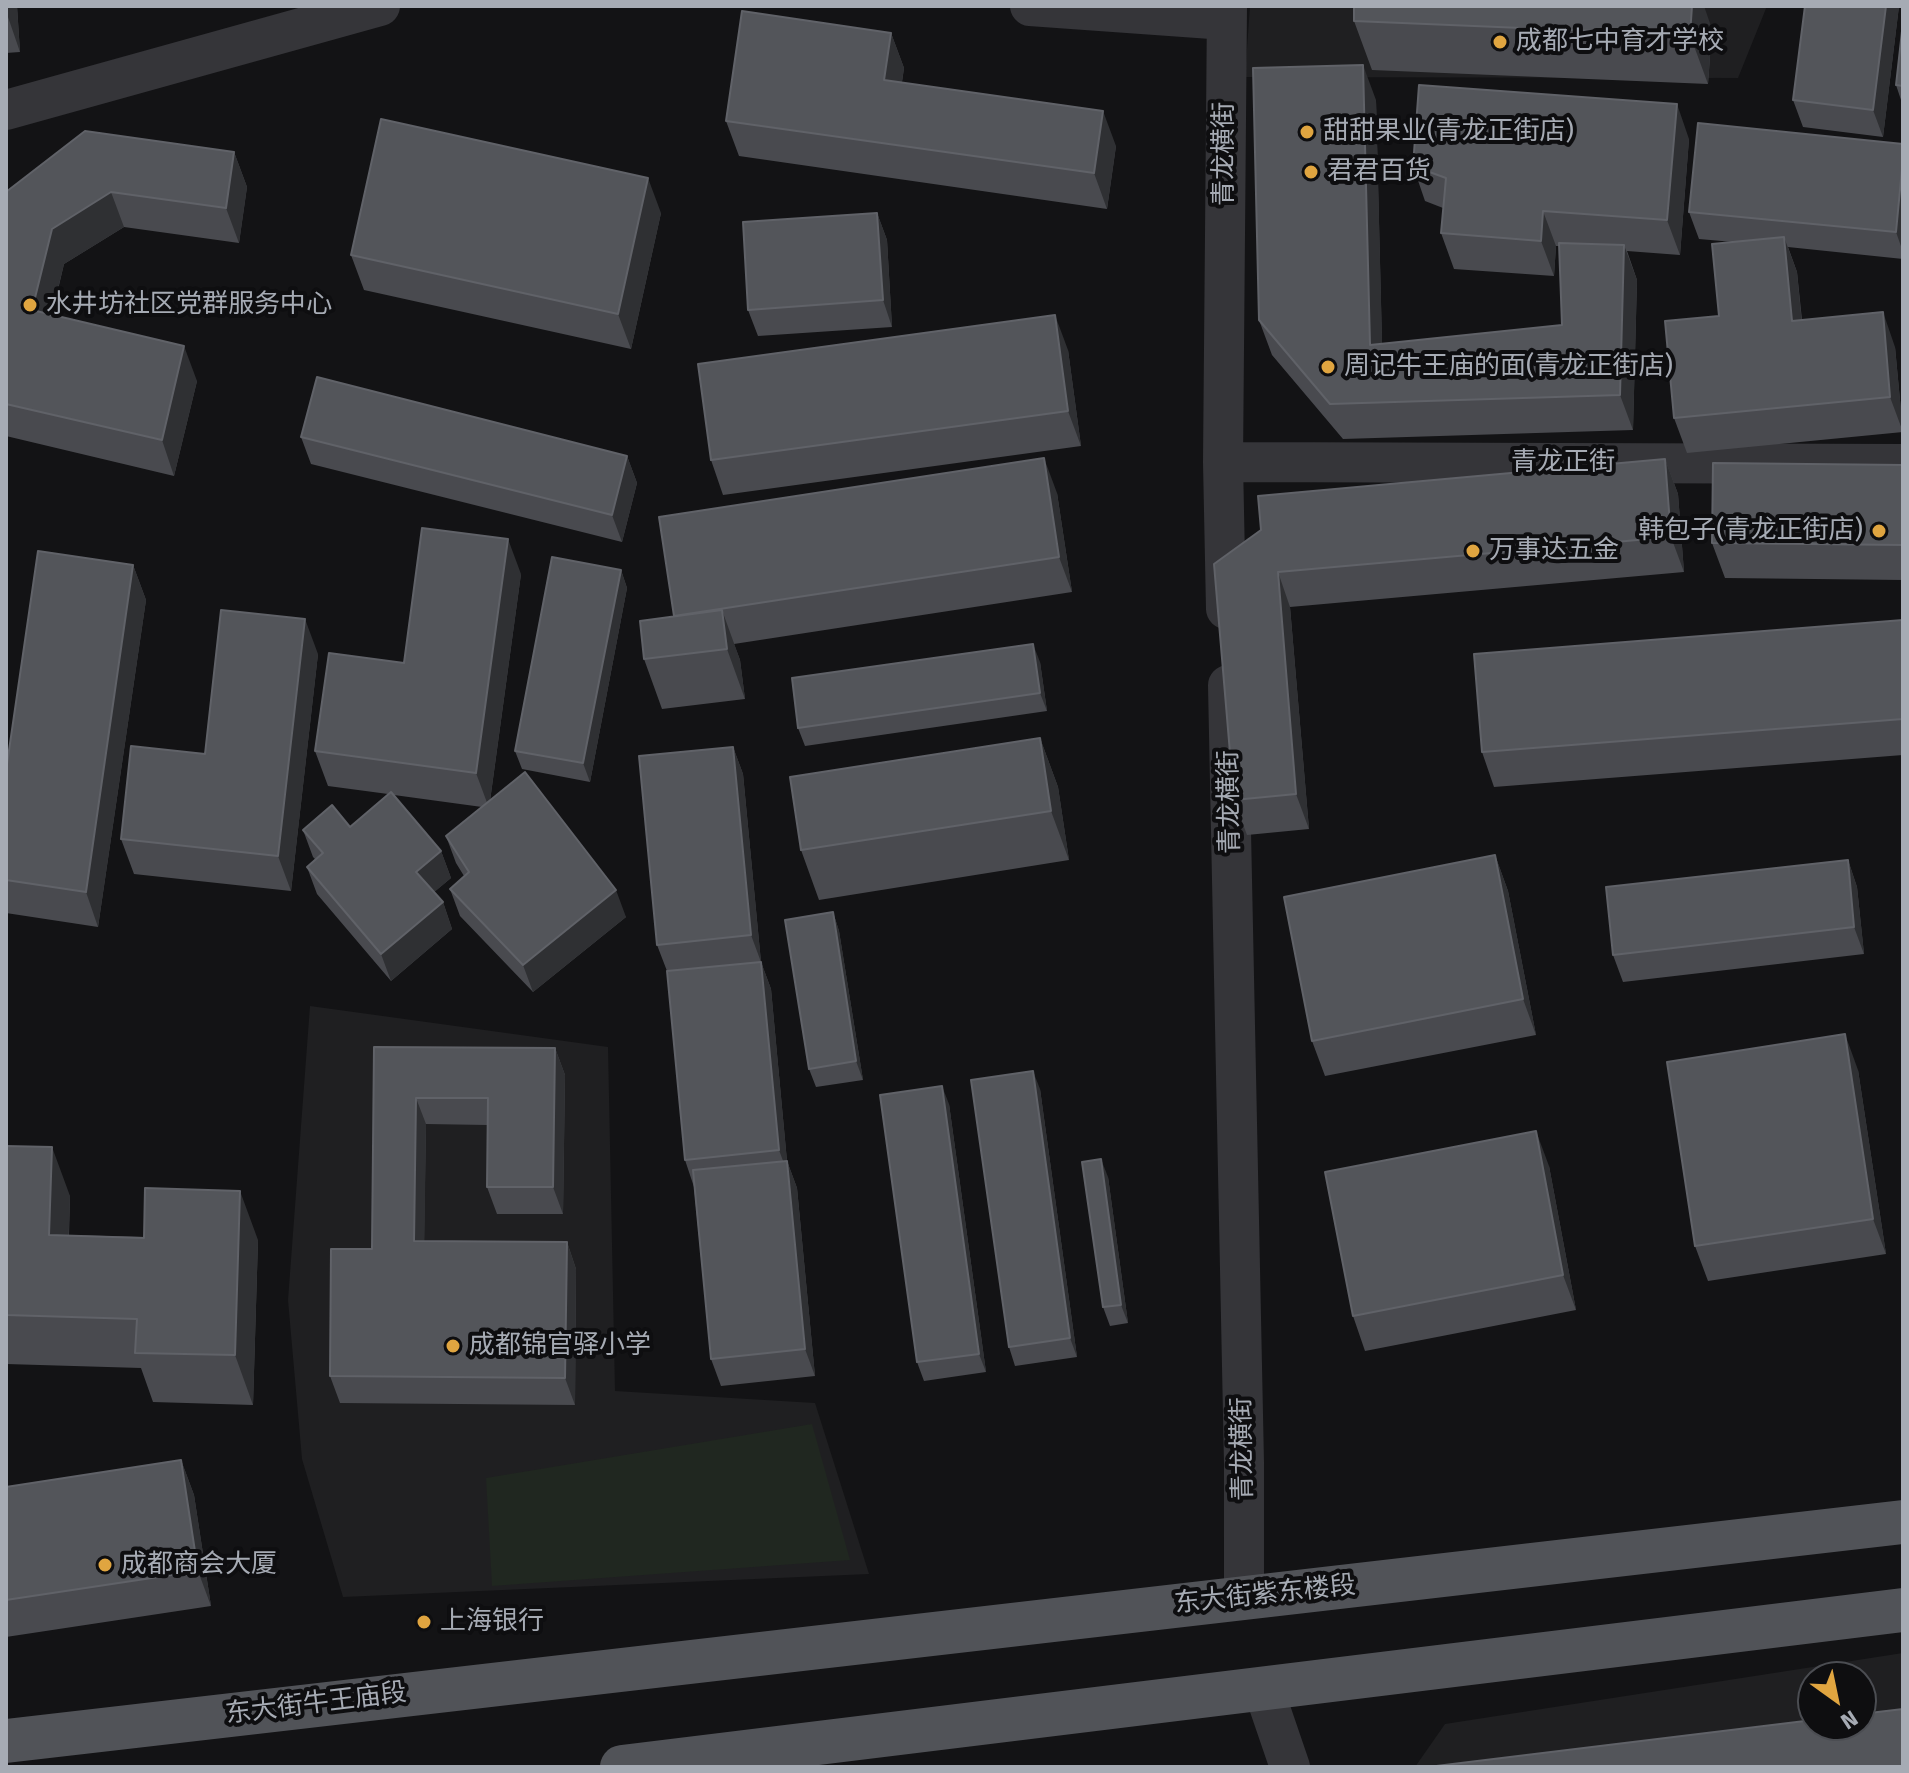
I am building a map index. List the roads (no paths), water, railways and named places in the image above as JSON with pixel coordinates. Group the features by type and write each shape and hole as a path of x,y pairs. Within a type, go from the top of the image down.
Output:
{"main road":[{"name":"东大街紫东楼段","path":"627,1667 1903,1522"},
{"path":"637,1766 1903,1610"},
{"name":"东大街牛王庙段","path":"6,1741 627,1667"}],"street":[{"path":"8,113 380,6"},
{"path":"1030,6 1226,13"},
{"name":"青龙横街","path":"1226,13 1223,462 1244,1447 1244,1597"},
{"name":"青龙正街","path":"1223,462 1903,464"},
{"path":"1263,1688 1290,1767"}],"place":[{"name":"成都七中育才学校","path":"1500,42"},
{"name":"甜甜果业(青龙正街店)","path":"1307,132"},
{"name":"君君百货","path":"1311,172"},
{"name":"水井坊社区党群服务中心","path":"30,305"},
{"name":"周记牛王庙的面(青龙正街店)","path":"1328,367"},
{"name":"韩包子(青龙正街店)","path":"1879,531"},
{"name":"万事达五金","path":"1473,551"},
{"name":"成都锦官驿小学","path":"453,1346"},
{"name":"成都商会大厦","path":"105,1565"},
{"name":"上海银行","path":"424,1622"}]}
